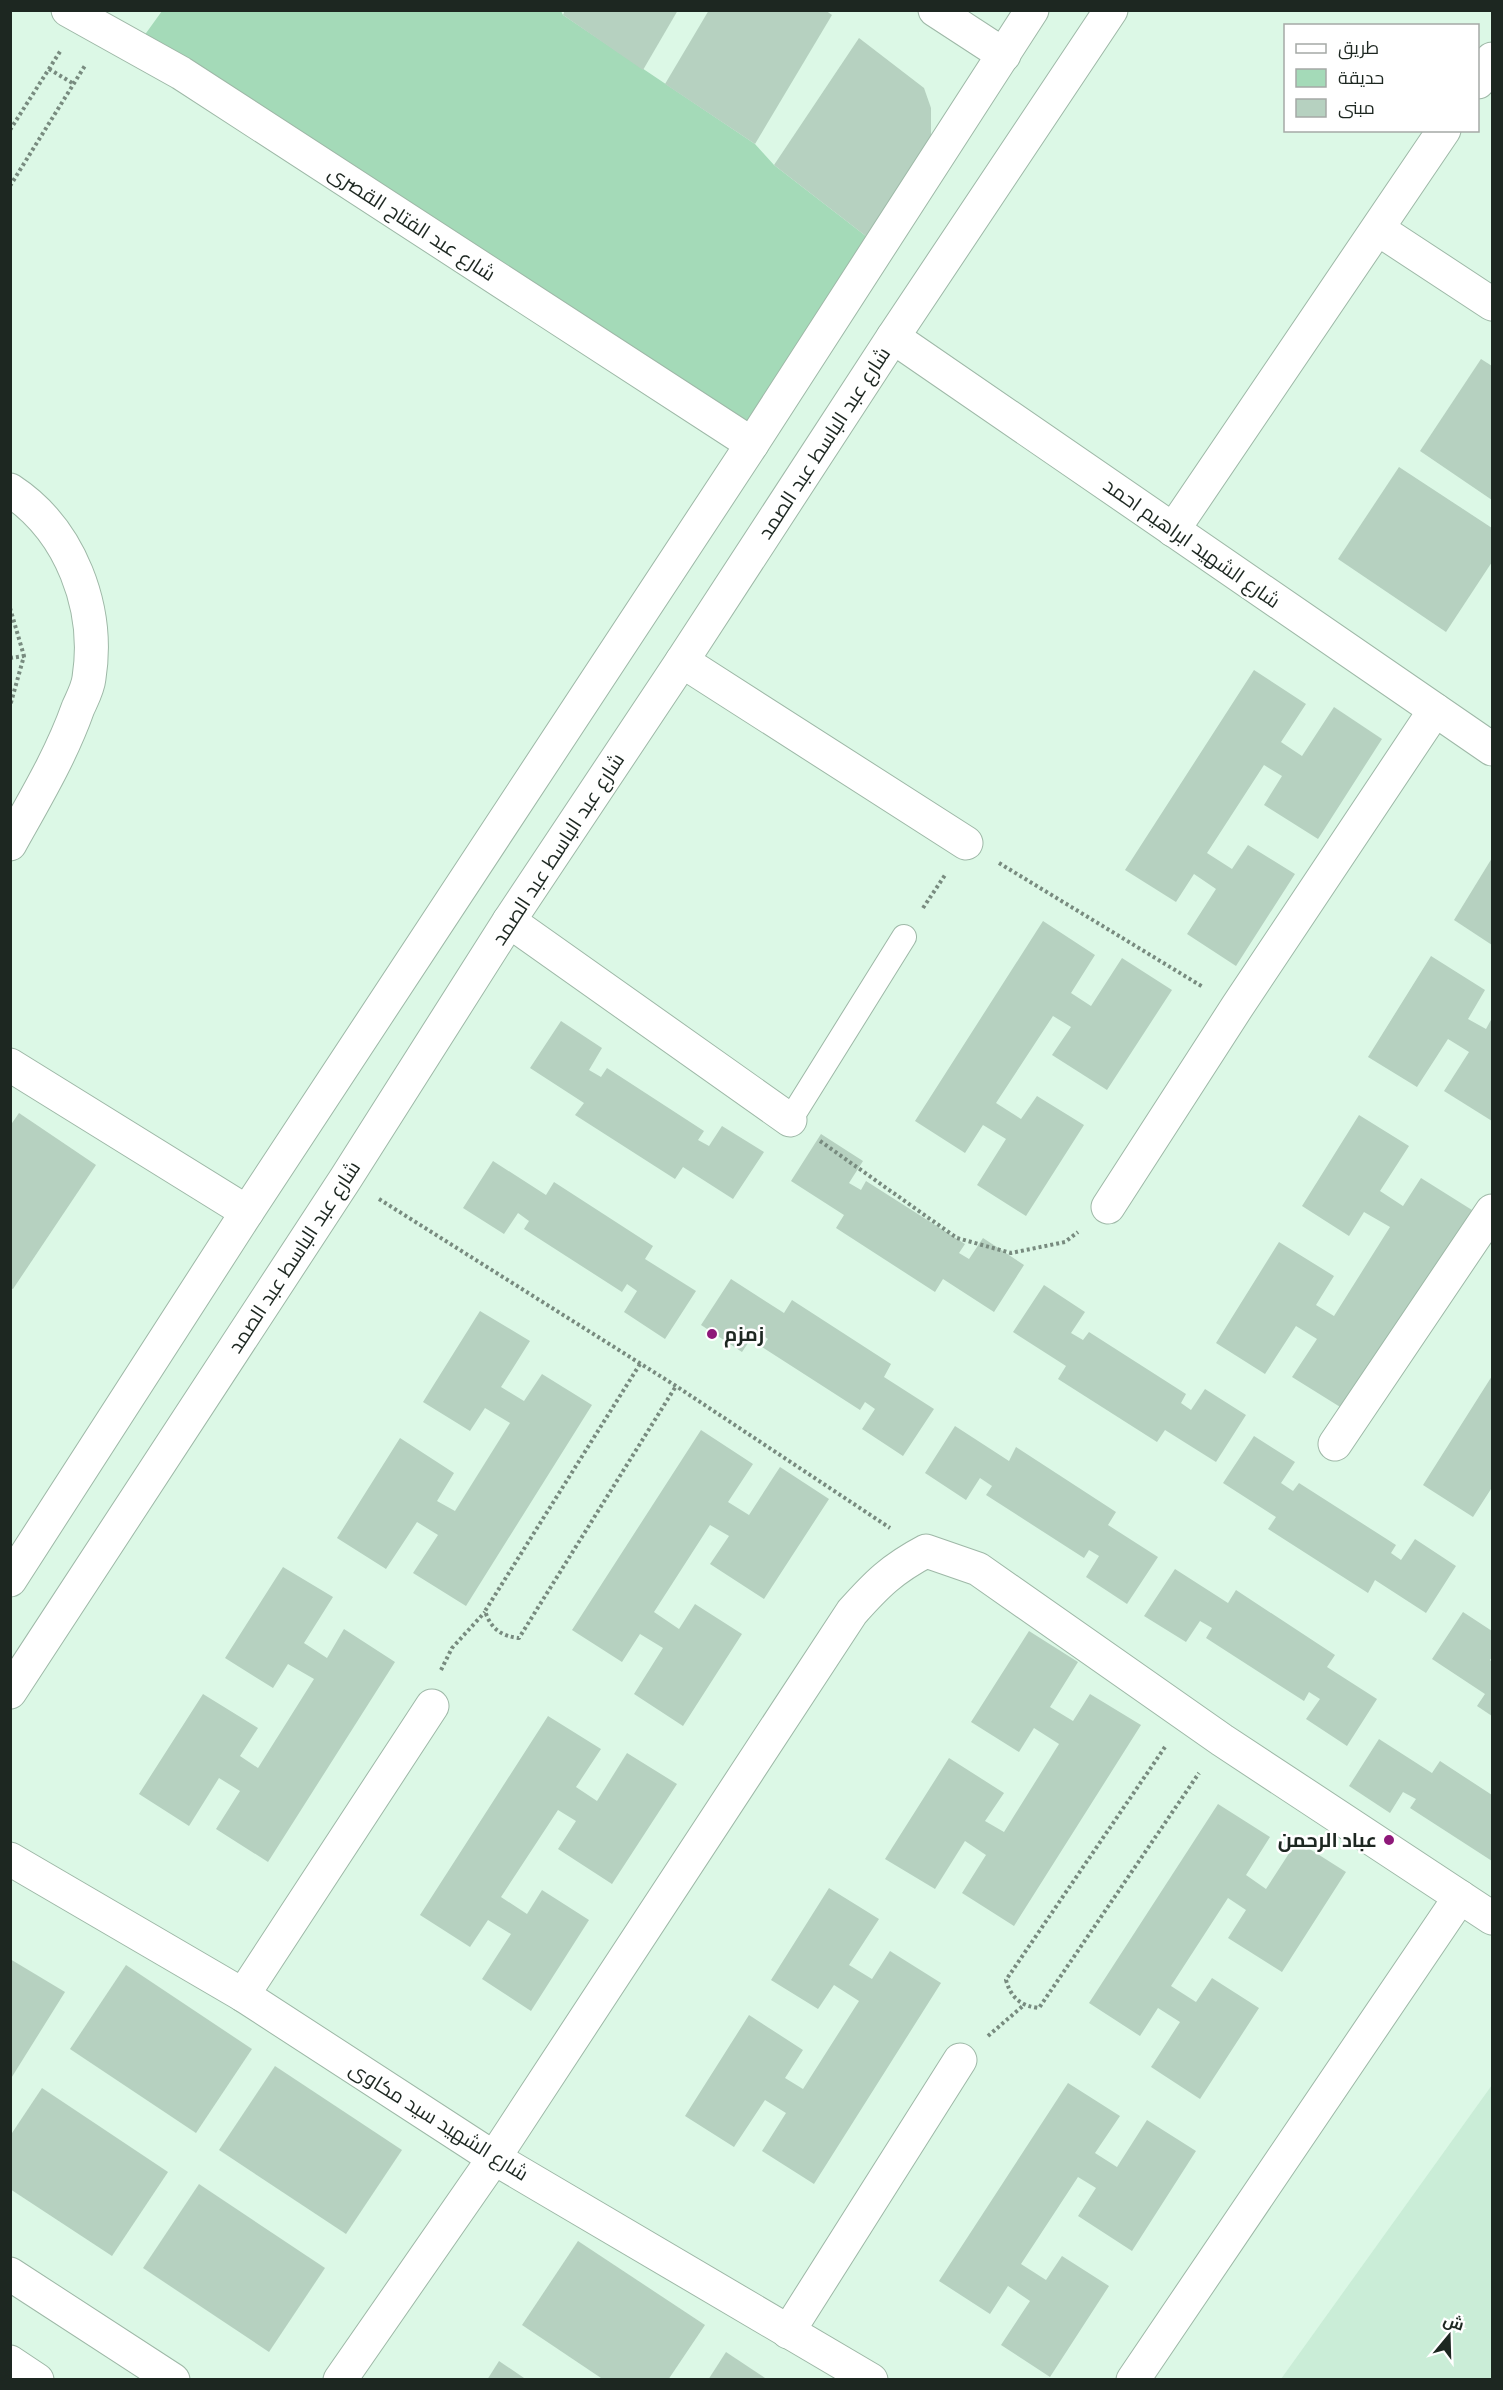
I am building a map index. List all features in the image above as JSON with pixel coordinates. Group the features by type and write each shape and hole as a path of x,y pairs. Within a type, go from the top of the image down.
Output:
{"street":[{"path":"935,10 1004,55"},
{"path":"10,1580 246,1212 752,444 1032,10"},
{"name":"شارع عبد الباسط عبد الصمد","path":"10,1692 346,1178 509,921 682,661 893,336 1112,10"},
{"name":"شارع عبد الفتاح القصرى","path":"85,20 181,73 752,444"},
{"path":"1479,79 1492,59"},
{"path":"1173,530 1443,132"},
{"path":"1378,229 1492,304"},
{"name":"شارع الشهيد ابراهيم احمد","path":"893,336 1492,749"},
{"path":"10,490 30,503 70,555 90,615 89,679 67,739 10,843"},
{"path":"682,661 966,843"},
{"path":"1108,1207 1237,1007 1435,710"},
{"path":"509,921 790,1120"},
{"path":"10,1065 246,1212"},
{"path":"1335,1444 1492,1211"},
{"path":"340,2379 494,2158 852,1612 878,1582 898,1566 926,1551 978,1569 1186,1716 1492,1918"},
{"path":"243,1995 432,1706"},
{"name":"شارع الشهيد سيد مكاوى","path":"10,1859 243,1995 494,2158 871,2379"},
{"path":"1133,2379 1460,1897"},
{"path":"788,2332 960,2060"},
{"path":"10,2274 173,2379"},
{"path":"10,2362 37,2379"}],"lane":[{"path":"790,1120 904,938"}],"path":[{"path":"10,130 49,69 85,20"},
{"path":"10,186 74,84 85,20"},
{"path":"49,69 74,84"},
{"path":"10,608 24,656 10,706"},
{"path":"10,658 24,656"},
{"path":"904,938 966,843 1237,1007"},
{"path":"790,1120 957,1238 1011,1253 1065,1242 1108,1207"},
{"path":"346,1178 676,1386 926,1551"},
{"path":"432,1706 438,1676 452,1648 485,1611 640,1364"},
{"path":"485,1611 488,1620 500,1634 519,1638 676,1386"},
{"path":"1186,1716 1006,1980 1014,1997 1024,2005 1040,2008 1222,1740"},
{"path":"960,2060 1024,2005"}],"shaded area":[{"path":"1492,2085 1492,2379 1281,2379"}],"green space":[{"path":"162,11 561,11 563,15 755,144 774,165 880,247 752,444 136,47"}],"building":[{"path":"565,10 678,10 643,70 563,15"},
{"path":"709,10 825,10 832,15 755,144 665,84"},
{"path":"859,38 924,88 931,108 931,153 880,247 774,165"},
{"path":"1481,359 1492,366 1492,500 1420,451"},
{"path":"1399,467 1492,528 1492,562 1446,632 1338,559"},
{"path":"1254,670 1306,704 1281,742 1302,756 1334,707 1382,739 1318,839 1264,805 1282,776 1264,765 1207,853 1232,869 1248,845 1295,874 1236,966 1187,934 1216,889 1194,874 1176,902 1125,870"},
{"path":"1492,858 1492,945 1454,920"},
{"path":"1043,921 1095,955 1071,993 1091,1006 1122,958 1172,990 1107,1090 1052,1055 1071,1027 1053,1016 996,1103 1021,1119 1037,1096 1084,1125 1026,1216 977,1185 1006,1139 983,1125 965,1153 915,1121"},
{"path":"1431,956 1485,990 1468,1019 1486,1029 1492,1018 1492,1121 1444,1091 1469,1052 1448,1039 1417,1087 1368,1057"},
{"path":"561,1021 602,1048 589,1070 601,1077 607,1068 704,1131 698,1140 709,1146 722,1126 764,1152 733,1199 683,1167 675,1179 575,1115 584,1103 530,1068"},
{"path":"19,1113 96,1165 13,1289 10,1288 10,1126"},
{"path":"1359,1115 1409,1146 1380,1191 1403,1206 1421,1178 1472,1210 1345,1410 1292,1377 1317,1339 1296,1326 1265,1374 1216,1343 1279,1242 1334,1276 1316,1305 1334,1316 1390,1227 1364,1212 1349,1236 1302,1206"},
{"path":"821,1134 863,1161 849,1183 861,1190 866,1181 965,1244 959,1253 969,1259 983,1238 1024,1265 994,1312 943,1279 935,1292 836,1228 844,1215 791,1181"},
{"path":"493,1161 546,1195 554,1182 653,1246 645,1259 696,1291 665,1339 624,1312 637,1291 627,1284 622,1292 524,1229 529,1221 518,1213 504,1234 463,1208"},
{"path":"731,1279 784,1313 792,1300 891,1364 884,1377 934,1409 903,1456 862,1429 875,1409 865,1402 860,1410 762,1347 768,1339 756,1331 742,1352 701,1325"},
{"path":"1044,1285 1085,1312 1071,1333 1083,1340 1089,1332 1186,1394 1181,1403 1191,1410 1205,1389 1246,1415 1216,1462 1165,1430 1157,1442 1058,1379 1066,1366 1013,1332"},
{"path":"480,1311 530,1341 501,1387 524,1401 542,1374 592,1405 466,1606 413,1573 438,1535 417,1522 386,1569 337,1538 400,1438 454,1473 437,1501 455,1511 510,1423 485,1408 470,1431 423,1402"},
{"path":"1492,1376 1492,1490 1473,1517 1423,1485"},
{"path":"955,1426 1009,1461 1016,1447 1116,1512 1108,1525 1158,1557 1127,1604 1086,1577 1099,1556 1089,1550 1084,1558 986,1495 992,1486 980,1478 966,1500 925,1473"},
{"path":"701,1430 753,1464 728,1502 749,1515 780,1467 829,1499 764,1599 710,1564 729,1536 710,1525 654,1612 679,1629 695,1604 742,1634 683,1726 634,1694 663,1648 640,1634 622,1662 572,1630"},
{"path":"1254,1436 1295,1462 1281,1483 1293,1491 1299,1483 1396,1545 1391,1553 1401,1560 1415,1539 1456,1566 1426,1613 1375,1580 1368,1593 1268,1529 1276,1517 1223,1483"},
{"path":"283,1567 333,1597 304,1643 327,1658 344,1629 395,1662 268,1862 216,1829 240,1791 219,1778 189,1826 139,1794 203,1694 258,1728 240,1756 258,1768 314,1679 288,1664 273,1688 225,1658"},
{"path":"1175,1569 1228,1603 1236,1590 1335,1655 1327,1667 1377,1699 1347,1746 1306,1719 1320,1699 1309,1692 1304,1701 1206,1638 1212,1628 1200,1621 1186,1642 1144,1616"},
{"path":"1463,1612 1492,1631 1490,1660 1492,1662 1492,1716 1477,1706 1485,1694 1432,1659"},
{"path":"1029,1631 1078,1662 1050,1707 1073,1721 1090,1694 1141,1725 1014,1926 962,1893 986,1855 965,1841 935,1889 885,1859 949,1758 1004,1793 985,1821 1004,1832 1059,1744 1034,1728 1019,1752 971,1722"},
{"path":"548,1716 601,1749 576,1787 597,1801 627,1753 677,1784 612,1884 558,1849 576,1821 558,1810 501,1897 527,1914 542,1890 589,1920 531,2011 482,1979 511,1934 488,1920 470,1947 420,1915"},
{"path":"1379,1739 1432,1773 1440,1761 1492,1795 1492,1861 1410,1808 1416,1799 1403,1792 1390,1813 1349,1786"},
{"path":"1218,1804 1270,1837 1246,1875 1266,1889 1297,1841 1346,1872 1282,1972 1228,1938 1246,1910 1228,1898 1171,1986 1196,2002 1212,1978 1259,2008 1200,2099 1151,2067 1180,2022 1158,2008 1140,2036 1089,2003"},
{"path":"829,1888 879,1919 849,1965 872,1979 890,1951 941,1983 814,2184 762,2151 786,2113 765,2100 734,2147 685,2116 749,2015 803,2050 785,2078 803,2089 859,2001 834,1985 818,2009 771,1980"},
{"path":"10,1959 65,1992 10,2080"},
{"path":"126,1965 252,2049 196,2133 70,2049"},
{"path":"275,2066 402,2150 346,2234 219,2150"},
{"path":"1068,2083 1120,2116 1095,2153 1117,2167 1147,2120 1196,2151 1132,2251 1078,2216 1096,2188 1078,2177 1021,2264 1046,2280 1062,2256 1109,2286 1050,2377 1001,2345 1030,2301 1008,2286 990,2314 939,2281"},
{"path":"42,2088 168,2172 112,2256 10,2189 10,2136"},
{"path":"199,2184 325,2268 269,2352 143,2268"},
{"path":"578,2241 705,2325 668,2380 604,2380 522,2325"},
{"path":"726,2352 768,2380 708,2380"},
{"path":"499,2361 527,2380 487,2380"}],"place":[{"name":"زمزم","path":"712,1334"},
{"name":"عباد الرحمن","path":"1389,1840"}]}
